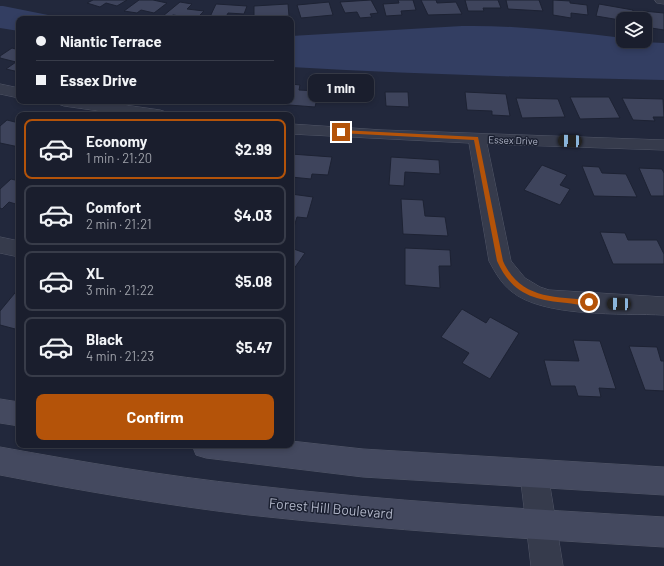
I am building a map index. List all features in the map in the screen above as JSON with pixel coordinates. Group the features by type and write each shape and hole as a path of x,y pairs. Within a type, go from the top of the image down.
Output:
{"main road":[{"path":"0,411 16,414"},
{"path":"232,448 363,463 664,481"},
{"name":"Forest Hill Boulevard","path":"0,461 181,492 335,510 664,532"}],"street":[{"path":"0,89 16,92"},
{"path":"85,104 139,112"},
{"name":"Essex Drive","path":"294,129 477,138 664,144"},
{"path":"477,138 500,261 505,273 515,283 528,292 560,301 664,306"},
{"path":"0,245 16,248"},
{"path":"534,474 547,566"}],"water":[{"path":"0,6 53,16 16,16 16,31 0,28"},
{"path":"482,26 543,29 616,37 616,48 652,48 652,42 664,43 664,80 384,72 294,67 294,36"}],"building":[{"path":"93,0 127,0 117,6 106,3 100,7 87,3"},
{"path":"139,0 153,0 167,3 154,13 141,10 137,13 124,11"},
{"path":"371,0 378,13 370,14 372,17 360,18 357,12 345,13 340,2"},
{"path":"398,0 413,0 416,10 401,11 402,15 386,16 383,4 399,3"},
{"path":"421,0 436,0 437,3 456,2 462,14 428,15"},
{"path":"465,0 498,0 501,8 483,8 484,11 468,11"},
{"path":"506,0 539,0 543,11 508,9"},
{"path":"553,0 570,1 570,3 587,5 588,15 571,13 571,18 553,15"},
{"path":"180,2 192,4 187,9 204,11 199,16 163,16"},
{"path":"329,2 333,15 301,18 297,5"},
{"path":"216,4 247,6 244,14 228,13 226,16 210,16"},
{"path":"288,4 289,16 254,16 254,6"},
{"path":"599,4 633,10 633,12 616,12 616,19 596,16"},
{"path":"643,11 664,13 664,30 652,28 652,12"},
{"path":"12,48 16,49 16,62 0,58 0,56"},
{"path":"16,62 16,71 6,69"},
{"path":"294,84 300,85 299,90 319,91 315,107 276,104 294,104"},
{"path":"385,92 408,92 409,107 386,106"},
{"path":"465,92 506,94 510,116 492,115 492,111 467,110"},
{"path":"570,97 609,97 620,118 580,119"},
{"path":"516,98 558,99 565,117 522,118"},
{"path":"622,98 663,99 664,117 653,117 655,121 633,120"},
{"path":"7,120 16,122 16,146 0,143 0,126"},
{"path":"294,154 332,157 328,175 312,174 311,179 294,177"},
{"path":"391,157 439,160 440,174 405,172 404,186 389,185"},
{"path":"542,165 567,175 560,185 570,189 560,205 524,190"},
{"path":"582,166 599,167 602,173 626,174 637,197 594,196"},
{"path":"639,168 662,169 664,173 664,196 651,196"},
{"path":"11,179 16,180 16,204 9,202 2,209 0,208 0,189"},
{"path":"294,194 313,197 307,218 297,217 294,227"},
{"path":"401,199 423,200 425,216 445,217 448,236 403,234"},
{"path":"600,232 625,233 628,240 657,240 664,254 664,264 613,264"},
{"path":"405,248 450,250 451,266 439,266 440,288 405,285"},
{"path":"294,249 305,253 294,269"},
{"path":"16,292 16,329 0,325 0,311"},
{"path":"462,309 486,323 490,317 519,333 490,379 462,363 469,353 441,337"},
{"path":"573,340 600,341 616,389 599,388 601,397 578,396 575,386 551,386 544,360 579,361"},
{"path":"629,346 657,347 661,361 664,361 664,391 645,390"}],"route":[{"path":"341,132 477,138 500,261 505,273 515,283 528,292 543,298 560,301 589,302"}]}
